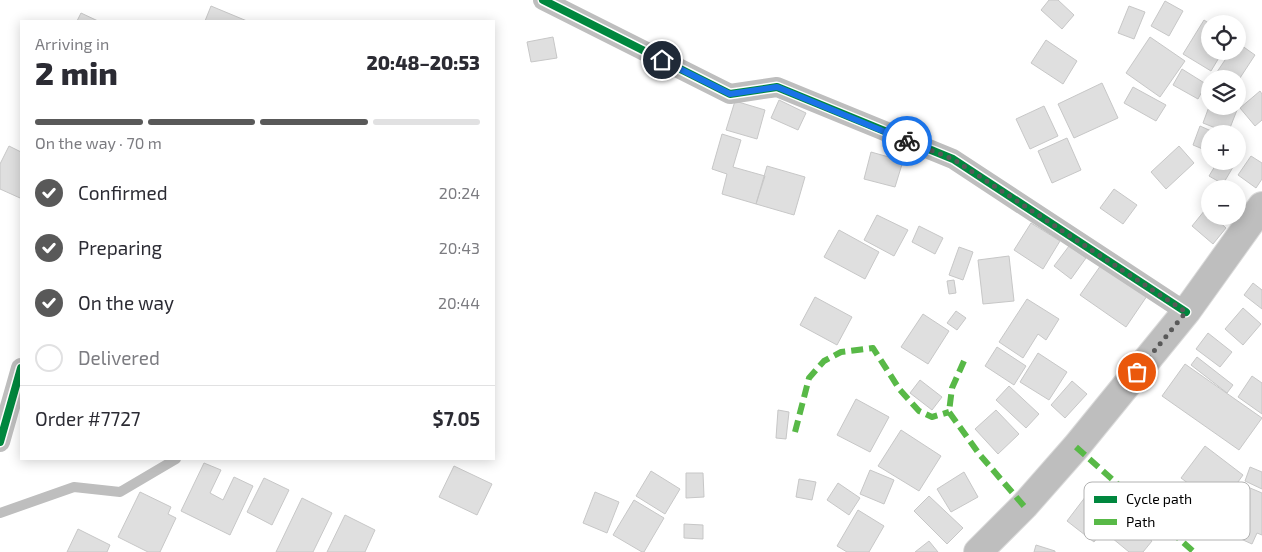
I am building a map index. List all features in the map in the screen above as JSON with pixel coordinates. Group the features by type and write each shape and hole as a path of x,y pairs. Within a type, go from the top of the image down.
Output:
{"highway":[{"path":"978,552 1024,506 1063,462 1186,312 1262,206"}],"street":[{"path":"543,0 730,94 777,87 953,159 1186,312"},
{"path":"0,442 20,372"}],"lane":[{"path":"0,513 74,487 120,492 174,460"}],"building":[{"path":"1049,0 1058,0 1074,15 1062,29 1041,10"},
{"path":"1165,1 1183,11 1169,36 1151,26"},
{"path":"211,6 245,20 205,20"},
{"path":"1129,6 1145,12 1134,39 1118,33"},
{"path":"81,13 96,20 78,20"},
{"path":"1201,25 1201,60 1218,60 1212,70 1209,70 1183,54"},
{"path":"553,37 557,58 531,62 527,42"},
{"path":"1150,37 1185,61 1160,97 1126,73"},
{"path":"1046,40 1077,61 1063,84 1031,63"},
{"path":"1246,49 1255,55 1245,70 1218,70 1225,60 1246,60"},
{"path":"1182,69 1201,81 1201,93 1198,99 1173,85"},
{"path":"1102,83 1118,118 1074,138 1058,104"},
{"path":"1133,87 1166,105 1156,121 1124,103"},
{"path":"1260,91 1262,94 1262,120 1255,126 1246,115 1246,103"},
{"path":"779,100 806,113 798,130 771,118"},
{"path":"735,101 765,110 757,139 726,130"},
{"path":"1044,106 1058,136 1030,149 1016,119"},
{"path":"1206,115 1235,115 1231,125 1208,125 1203,123"},
{"path":"1200,126 1201,148 1193,145"},
{"path":"722,134 741,140 733,167 765,176 756,204 722,194 727,174 712,169"},
{"path":"1067,138 1081,170 1052,183 1038,151"},
{"path":"9,146 20,152 20,198 0,189 0,164"},
{"path":"1179,146 1194,163 1166,189 1151,172"},
{"path":"871,152 903,161 895,187 864,179"},
{"path":"1251,156 1262,163 1262,179 1256,188 1238,175 1241,170 1246,170 1246,163"},
{"path":"767,166 805,177 794,215 756,204"},
{"path":"1213,170 1231,170 1225,180 1216,180 1209,176"},
{"path":"1114,189 1137,205 1123,224 1100,208"},
{"path":"877,215 908,230 894,256 864,240"},
{"path":"1201,215 1201,225 1223,225 1226,228 1213,244 1192,226"},
{"path":"1031,223 1060,241 1043,269 1014,250"},
{"path":"919,226 943,238 935,254 912,242"},
{"path":"839,230 879,252 865,279 824,257"},
{"path":"1069,246 1086,258 1071,279 1054,266"},
{"path":"959,247 973,252 963,280 949,275"},
{"path":"1009,256 1014,301 983,304 978,260"},
{"path":"1101,265 1147,296 1126,327 1080,295"},
{"path":"954,280 956,293 949,294 947,281"},
{"path":"1253,283 1262,290 1262,309 1244,295"},
{"path":"815,297 852,317 837,345 800,325"},
{"path":"1027,299 1059,319 1046,340 1038,334 1023,358 999,342"},
{"path":"1243,308 1261,324 1243,345 1225,329"},
{"path":"956,311 966,318 957,330 947,323"},
{"path":"923,314 949,331 928,364 901,347"},
{"path":"1208,333 1232,352 1220,367 1196,349"},
{"path":"997,347 1026,366 1014,385 985,366"},
{"path":"1038,353 1067,372 1049,400 1020,382"},
{"path":"1197,357 1233,385 1227,393 1191,365"},
{"path":"1185,364 1262,418 1239,450 1162,396"},
{"path":"1252,376 1262,383 1262,414 1238,397"},
{"path":"920,380 942,397 932,410 910,393"},
{"path":"1072,381 1087,394 1065,418 1051,405"},
{"path":"1009,386 1039,414 1026,428 996,400"},
{"path":"856,399 889,417 870,452 837,435"},
{"path":"778,410 789,412 786,439 776,438"},
{"path":"996,410 1019,434 998,454 975,429"},
{"path":"901,430 941,456 919,491 878,466"},
{"path":"1205,446 1243,475 1238,482 1186,482 1181,478"},
{"path":"204,463 221,470 210,493 223,500 234,477 253,486 230,535 181,511"},
{"path":"454,466 492,484 477,515 439,497"},
{"path":"1250,467 1262,472 1262,489 1245,481"},
{"path":"870,470 894,480 884,504 860,494"},
{"path":"651,471 680,489 665,514 636,496"},
{"path":"964,472 978,497 951,512 937,489"},
{"path":"686,473 703,473 704,497 686,498"},
{"path":"264,478 289,490 272,525 247,512"},
{"path":"799,479 816,482 812,500 796,497"},
{"path":"838,483 860,498 849,515 827,500"},
{"path":"1250,488 1262,493 1262,535 1257,533 1252,544 1243,540 1250,540"},
{"path":"140,492 171,507 168,514 176,518 160,552 148,552 118,537"},
{"path":"595,492 619,502 607,533 583,523"},
{"path":"929,496 963,528 947,544 914,511"},
{"path":"302,498 332,513 313,552 276,552"},
{"path":"1084,499 1084,534 1067,521"},
{"path":"634,500 664,518 644,552 613,535"},
{"path":"858,510 884,526 869,552 847,552 837,546"},
{"path":"345,515 375,530 365,552 327,552"},
{"path":"684,524 703,525 703,539 684,538"},
{"path":"78,529 110,545 107,552 67,552"},
{"path":"1114,540 1152,541 1143,552 1129,552"},
{"path":"929,541 938,552 915,552"},
{"path":"1036,545 1055,551 1055,552 1034,552"}],"marked path":[{"path":"795,432 809,378 824,361 841,352 873,348 900,390 919,411 932,417 949,412"},
{"path":"964,361 952,388 949,412 980,455 1024,506"},
{"path":"1076,447 1115,482"},
{"path":"1181,540 1194,552"}],"cycle path":[{"path":"543,0 730,94 777,87 953,159 1186,312"},
{"path":"0,442 20,372"}],"way so far":[{"path":"907,141 953,159 1186,312 1137,372"}],"route":[{"path":"662,60 730,94 777,87 907,141"}]}
